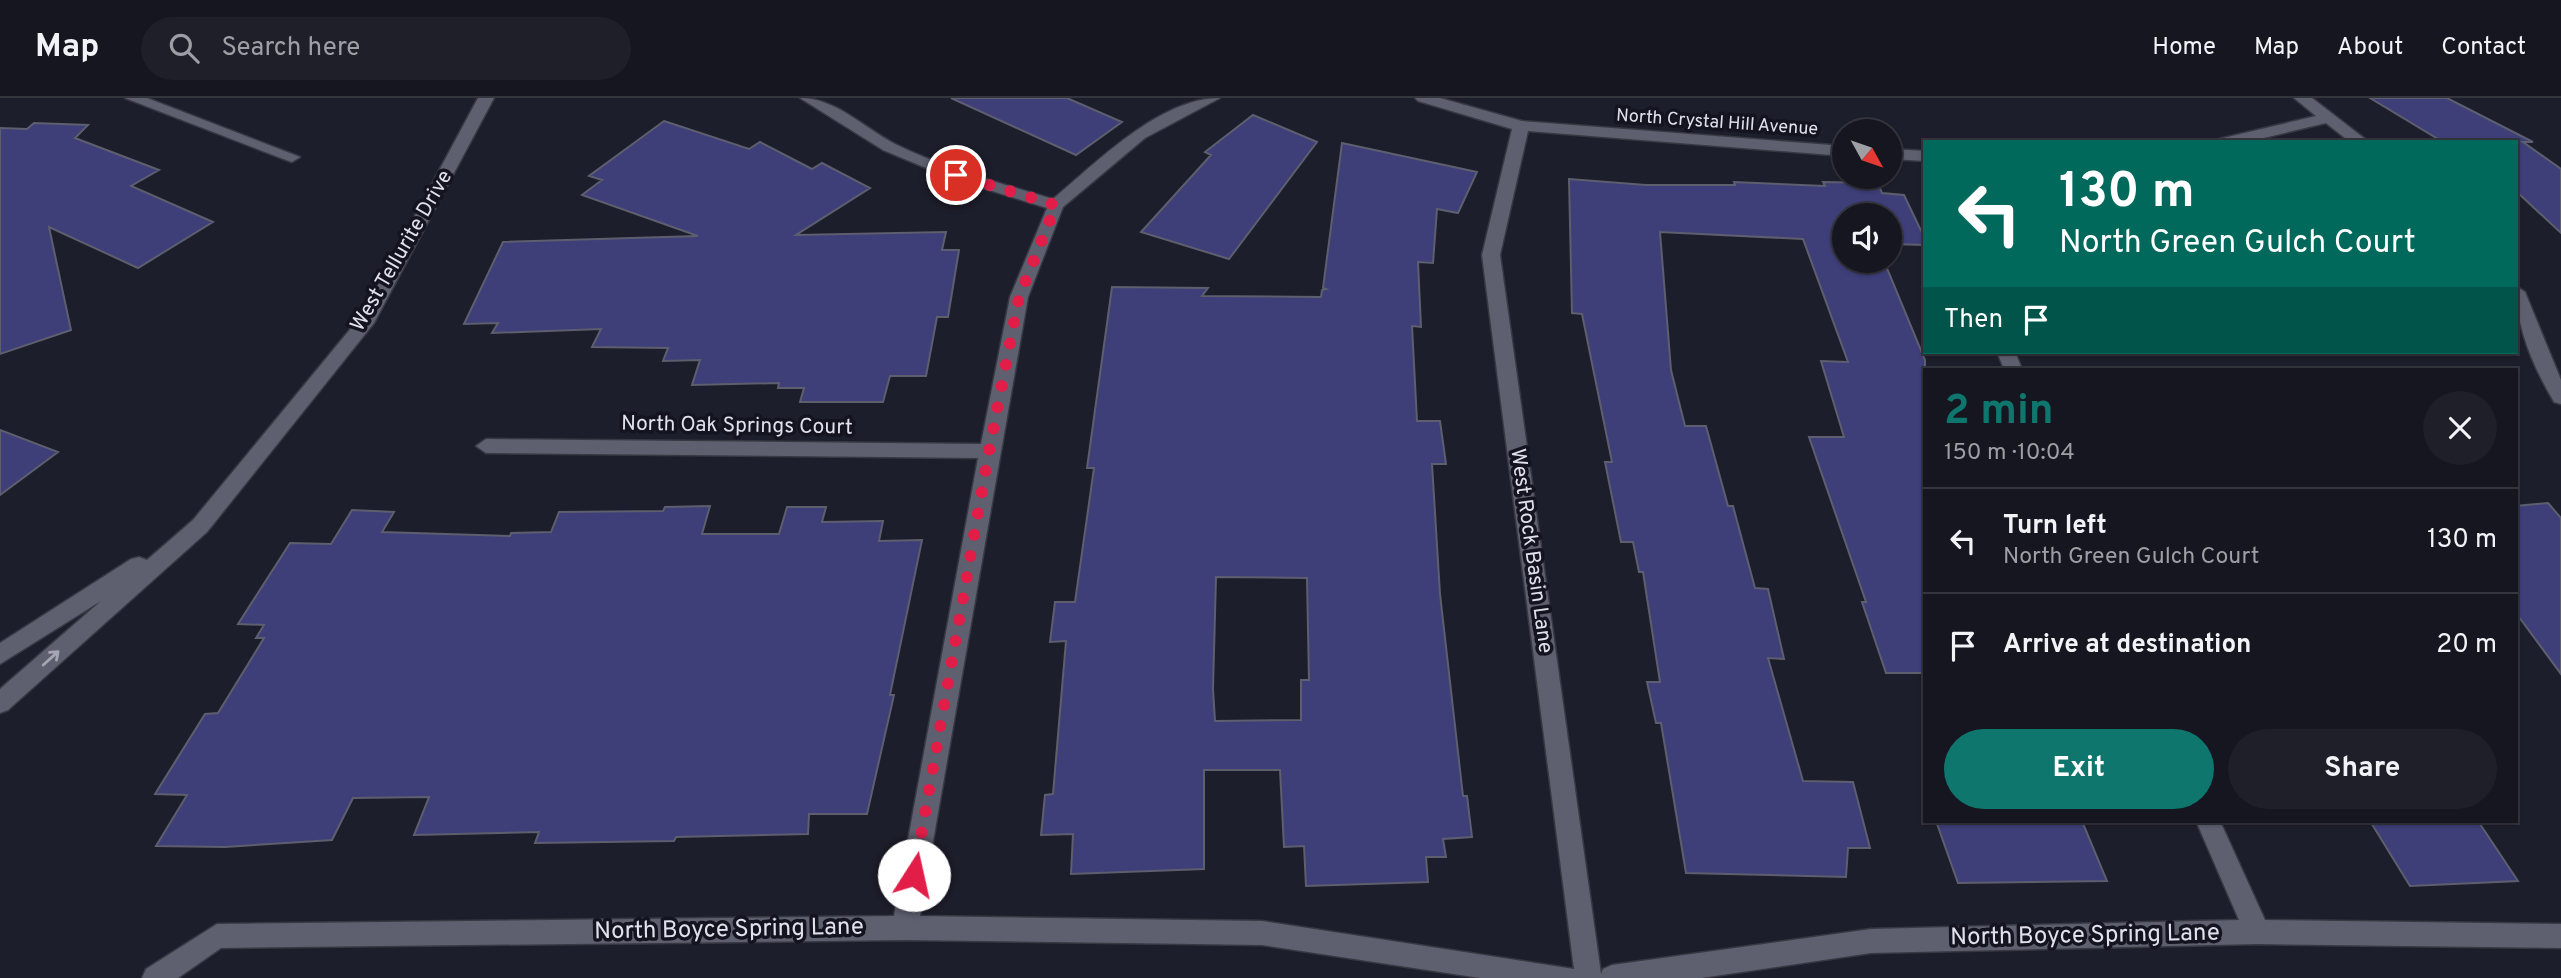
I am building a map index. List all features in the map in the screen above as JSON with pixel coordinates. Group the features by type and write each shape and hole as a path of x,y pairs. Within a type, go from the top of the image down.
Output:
{"street":[{"path":"132,98 292,157"},
{"name":"West Tellurite Drive","path":"0,703 200,526 368,319 486,98"},
{"path":"808,98 889,147 933,166 1056,205"},
{"path":"905,928 989,451 1019,297 1056,205 1139,135 1212,98"},
{"name":"North Crystal Hill Avenue","path":"1423,98 1521,126 1832,150"},
{"path":"2302,98 2358,140"},
{"path":"2234,140 2329,118"},
{"name":"West Rock Basin Lane","path":"1521,126 1491,255 1588,978"},
{"path":"1902,156 1923,159"},
{"path":"2518,297 2548,374 2561,397"},
{"name":"North Oak Springs Court","path":"485,446 989,451"},
{"name":"West Tellurite Drive","path":"0,655 200,526"},
{"path":"2209,823 2257,932"},
{"name":"North Boyce Spring Lane","path":"155,978 217,936 905,928 1262,933 1565,978"},
{"name":"North Boyce Spring Lane","path":"1612,978 1871,941 2257,932 2561,936"}],"building":[{"path":"951,98 1067,98 1122,122 1076,155"},
{"path":"2370,98 2447,98 2533,142 2523,142 2561,169 2561,233 2518,193 2518,140 2440,140"},
{"path":"1253,115 1317,142 1229,259 1141,232 1211,155 1205,152"},
{"path":"664,121 749,149 760,142 812,169 822,163 870,188 796,235 946,232 942,250 959,250 948,317 937,317 926,376 890,376 883,402 800,402 804,388 778,388 779,383 692,385 700,360 663,361 668,348 592,347 601,329 492,333 498,323 464,324 503,242 698,236 582,195 602,180 589,176"},
{"path":"34,123 88,125 75,138 159,170 131,186 213,222 138,268 49,227 71,330 0,354 0,128 27,129"},
{"path":"1342,143 1477,172 1458,213 1437,209 1433,263 1418,262 1421,327 1412,326 1417,421 1440,421 1446,464 1432,464 1440,594 1463,796 1467,796 1472,837 1443,839 1446,857 1426,857 1428,882 1306,886 1304,846 1284,847 1280,770 1204,770 1204,869 1071,874 1073,834 1041,835 1045,795 1053,794 1066,641 1050,642 1055,602 1075,602 1094,468 1087,468 1112,287 1208,288 1202,296 1321,297 1322,290 1326,289 1323,288","holes":["1216,577 1307,578 1309,680 1301,680 1301,720 1215,721 1213,689"]},
{"path":"1569,179 1646,185 1735,185 1734,182 1825,186 1823,182 1832,182 1832,189 1880,189 1882,193 1904,195 1923,235 1923,245 1902,244 1902,203 1832,203 1832,273 1889,273 1925,360 1923,673 1886,673 1862,602 1866,602 1809,437 1844,437 1821,361 1848,362 1803,239 1660,232 1671,370 1685,426 1706,426 1728,506 1733,506 1755,588 1768,589 1784,659 1768,658 1803,781 1853,782 1870,848 1848,848 1846,877 1686,873 1661,723 1656,723 1647,682 1660,682 1643,572 1639,572 1633,542 1621,542 1605,462 1612,462 1582,314 1572,313"},
{"path":"0,430 58,452 0,495"},
{"path":"2548,503 2561,518 2561,674 2518,616 2518,506"},
{"path":"710,506 702,534 779,534 787,507 826,507 822,522 883,521 879,541 922,540 890,695 894,695 867,814 809,814 808,834 676,837 674,841 535,843 539,832 414,835 429,797 353,798 332,840 225,847 156,846 187,795 155,794 205,714 218,713 264,638 256,638 264,625 238,624 290,543 331,544 352,510 394,512 382,532 510,536 511,533 551,532 559,512 663,511 665,507"},
{"path":"1937,823 2083,823 2107,881 1958,883"},
{"path":"2371,823 2479,823 2518,881 2410,886"}],"route":[{"path":"914,875 1019,297 1056,205 956,175"}]}
